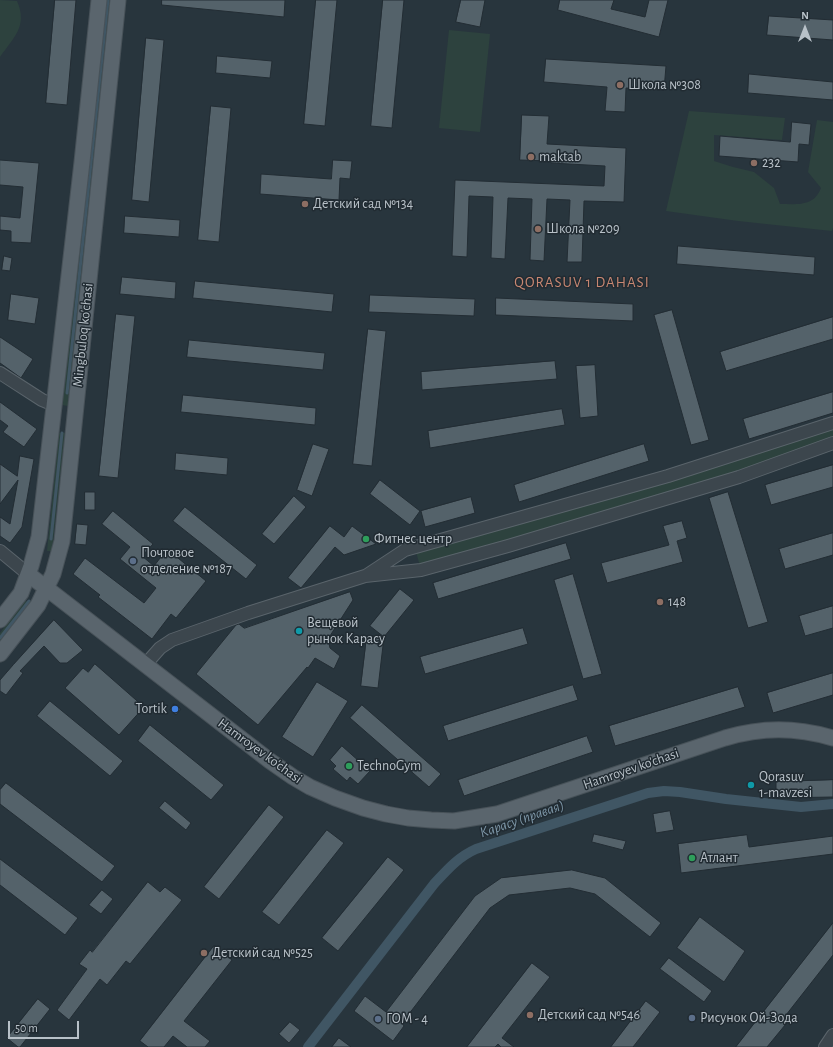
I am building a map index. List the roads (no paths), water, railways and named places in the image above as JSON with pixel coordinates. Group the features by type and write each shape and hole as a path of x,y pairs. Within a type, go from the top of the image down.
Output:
{"main road":[{"name":"Mingbuloq ko'chasi","path":"0,620 21,593 39,537 99,0"},
{"name":"Mingbuloq ko'chasi","path":"0,654 38,605 47,588 62,541 118,0"},
{"path":"55,399 76,396"},
{"name":"Hamroyev ko'chasi","path":"28,574 270,761 302,782 335,798 362,808 386,814 420,819 454,821 497,814 718,740 755,730 798,731 833,738"}],"street":[{"path":"0,373 42,400 55,399"},
{"path":"365,576 405,550 675,474 833,423"},
{"path":"145,665 160,648 172,640 365,576 421,570 508,546 739,477 833,443"},
{"path":"0,551 28,574"},
{"path":"825,1047 833,1035"}],"waterway":[{"path":"67,393 108,0"},
{"path":"51,539 62,433"},
{"path":"0,638 29,601"},
{"name":"Карасу (правая)","path":"308,1047 434,884 458,860 476,849 648,793 664,791 680,792 726,799 801,807 833,804"}],"place":[{"name":"Школа №308","path":"620,85"},
{"name":"maktab","path":"531,157"},
{"name":"232","path":"754,163"},
{"name":"Детский сад №134","path":"305,204"},
{"name":"Школа №209","path":"538,229"},
{"name":"Фитнес центр","path":"366,539"},
{"name":"Почтовое отделение №187","path":"133,561"},
{"name":"148","path":"660,602"},
{"name":"Вещевой рынок Карасу","path":"299,631"},
{"name":"Tortik","path":"175,709"},
{"name":"TechnoGym","path":"349,766"},
{"name":"Qorasuv 1-mavzesi","path":"751,785"},
{"name":"Атлант","path":"692,858"},
{"name":"Детский сад №525","path":"204,953"},
{"name":"Детский сад №546","path":"530,1015"},
{"name":"Рисунок Ой-Зода","path":"692,1018"},
{"name":"ГОМ - 4","path":"378,1019"}],"district":[{"name":"QORASUV 1 DAHASI","path":"582,282"}]}
